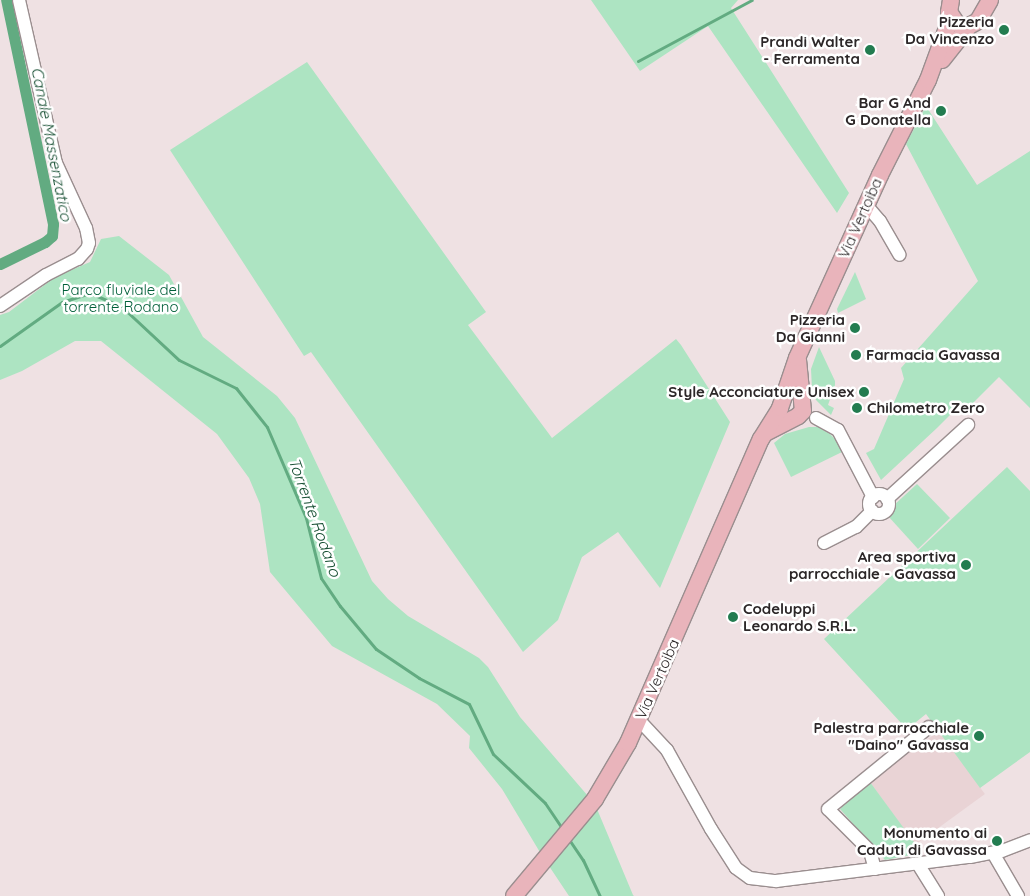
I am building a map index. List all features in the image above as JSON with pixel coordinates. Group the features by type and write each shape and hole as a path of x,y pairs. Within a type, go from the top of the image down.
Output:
{"main road":[{"path":"928,80 951,17 949,7 952,0"},
{"path":"928,80 969,26 978,21 985,4"},
{"path":"951,17 958,24 969,26"},
{"name":"Via Vertoiba","path":"514,896 595,799 616,766 639,720 761,439 794,408 797,358 895,142 928,80"}],"street":[{"path":"0,306 46,274 78,259 87,249 89,243 86,228 56,163 19,0"},
{"path":"866,206 880,221 900,255"},
{"path":"794,408 838,430 872,497 869,506 872,511 880,514 886,511 889,505 887,499 882,495 872,497"},
{"path":"887,499 968,425"},
{"path":"824,543 856,527 872,511"},
{"path":"639,720 667,750 724,850 742,874 761,881 776,881 918,864 994,853 1030,840"},
{"path":"875,869 870,851 828,809 929,727"},
{"path":"994,853 1018,896"},
{"path":"918,864 938,896"}],"shaded area":[{"path":"939,731 985,794 915,845 869,782"}],"green space":[{"path":"591,0 738,0 731,8 849,193 837,213 708,26 640,71"},
{"path":"307,62 486,312 468,325 552,438 676,339 681,345 730,422 660,588 618,532 582,557 558,620 523,652 311,352 304,356 170,150"},
{"path":"926,106 977,185 1030,151 1030,408 999,377 964,412 956,406 955,410 937,428 881,480 866,453 874,449 904,379 901,368 978,281 906,144"},
{"name":"Parco fluviale del torrente Rodano","path":"119,236 169,275 203,337 277,396 295,418 372,581 388,599 408,616 479,658 488,667 520,717 588,796 541,854 502,789 469,748 470,736 437,704 332,646 270,572 260,504 249,478 217,434 101,341 75,341 22,371 0,380 0,315 9,312 55,277 90,262 101,239"},
{"path":"855,272 866,299 838,313 837,309"},
{"path":"819,347 835,381 828,405 834,408 831,415 816,400 812,389 811,369"},
{"path":"809,427 818,427 830,434 836,440 842,452 791,477 774,443 785,434"},
{"name":"Area sportiva parrocchiale - Gavassa","path":"1007,467 1030,491 1030,752 980,788 926,714 905,731 902,724 824,639"},
{"path":"917,484 950,518 918,549 888,516 893,506"},
{"path":"870,782 922,853 885,860 840,809"},
{"path":"597,809 634,896 569,896 549,866"}],"waterway":[{"name":"Canale Massenzatico","path":"0,264 45,242 52,236 53,224 6,0"},
{"path":"638,61 752,0"},
{"name":"Torrente Rodano","path":"0,346 62,302 90,293 121,306 179,360 236,388 267,427 306,518 321,578 340,606 376,649 419,678 469,704 493,754 545,803 563,830"},
{"name":"Torrente Rodano","path":"568,838 583,860 600,896"}],"place":[{"name":"Pizzeria Da Vincenzo","path":"1004,30"},
{"name":"Prandi Walter - Ferramenta","path":"870,50"},
{"name":"Bar G And G Donatella","path":"941,111"},
{"name":"Pizzeria Da Gianni","path":"855,328"},
{"name":"Farmacia Gavassa","path":"856,355"},
{"name":"Style Acconciature Unisex","path":"864,392"},
{"name":"Chilometro Zero","path":"857,408"},
{"name":"Area sportiva parrocchiale - Gavassa","path":"966,565"},
{"name":"Codeluppi Leonardo S.R.L.","path":"733,617"},
{"name":"Palestra parrocchiale \"Daino\" Gavassa","path":"979,736"},
{"name":"Monumento ai Caduti di Gavassa","path":"997,841"}]}
